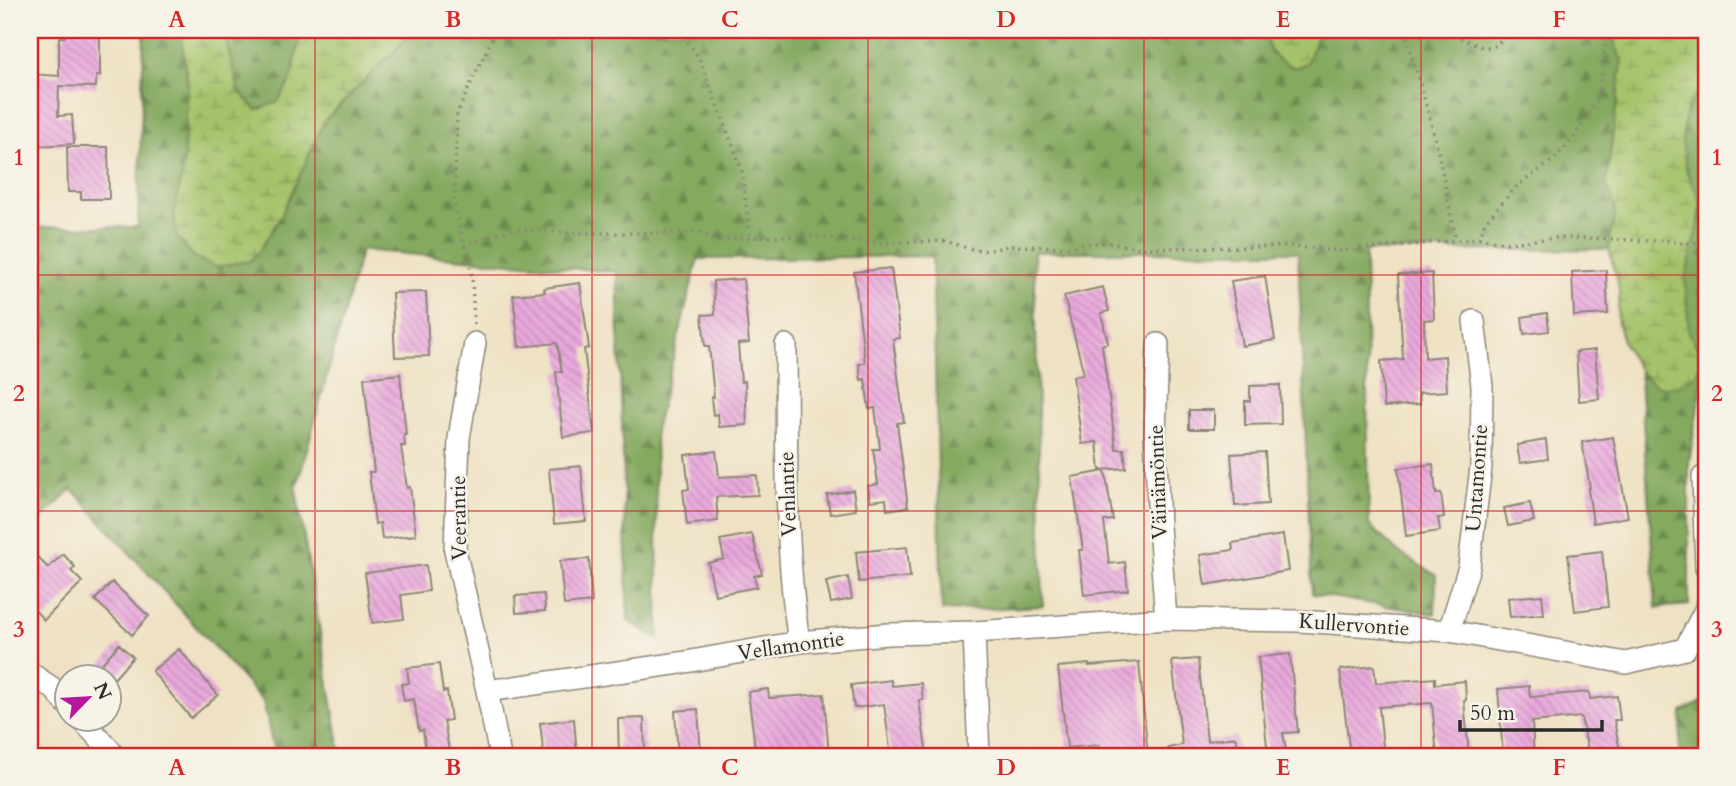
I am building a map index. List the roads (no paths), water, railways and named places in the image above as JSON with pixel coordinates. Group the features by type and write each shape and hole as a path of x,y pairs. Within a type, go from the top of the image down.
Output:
{"street":[{"name":"Untamontie","path":"1449,631 1469,566 1481,467 1482,386 1474,321"},
{"name":"Veerantie","path":"475,343 459,438 455,550 500,756"},
{"name":"Väinämöntie","path":"1158,344 1155,435 1166,619"},
{"name":"Venlantie","path":"786,345 787,480 792,601 799,642"},
{"path":"1703,477 1706,568"},
{"name":"Kullervontie","path":"974,632 1166,619 1299,621 1449,631 1626,663 1685,649 1706,608"},
{"name":"Vellamontie","path":"487,691 680,663 799,642 888,634 974,632"},
{"path":"974,632 979,756"},
{"path":"30,673 52,688"},
{"path":"96,734 113,756"}]}
